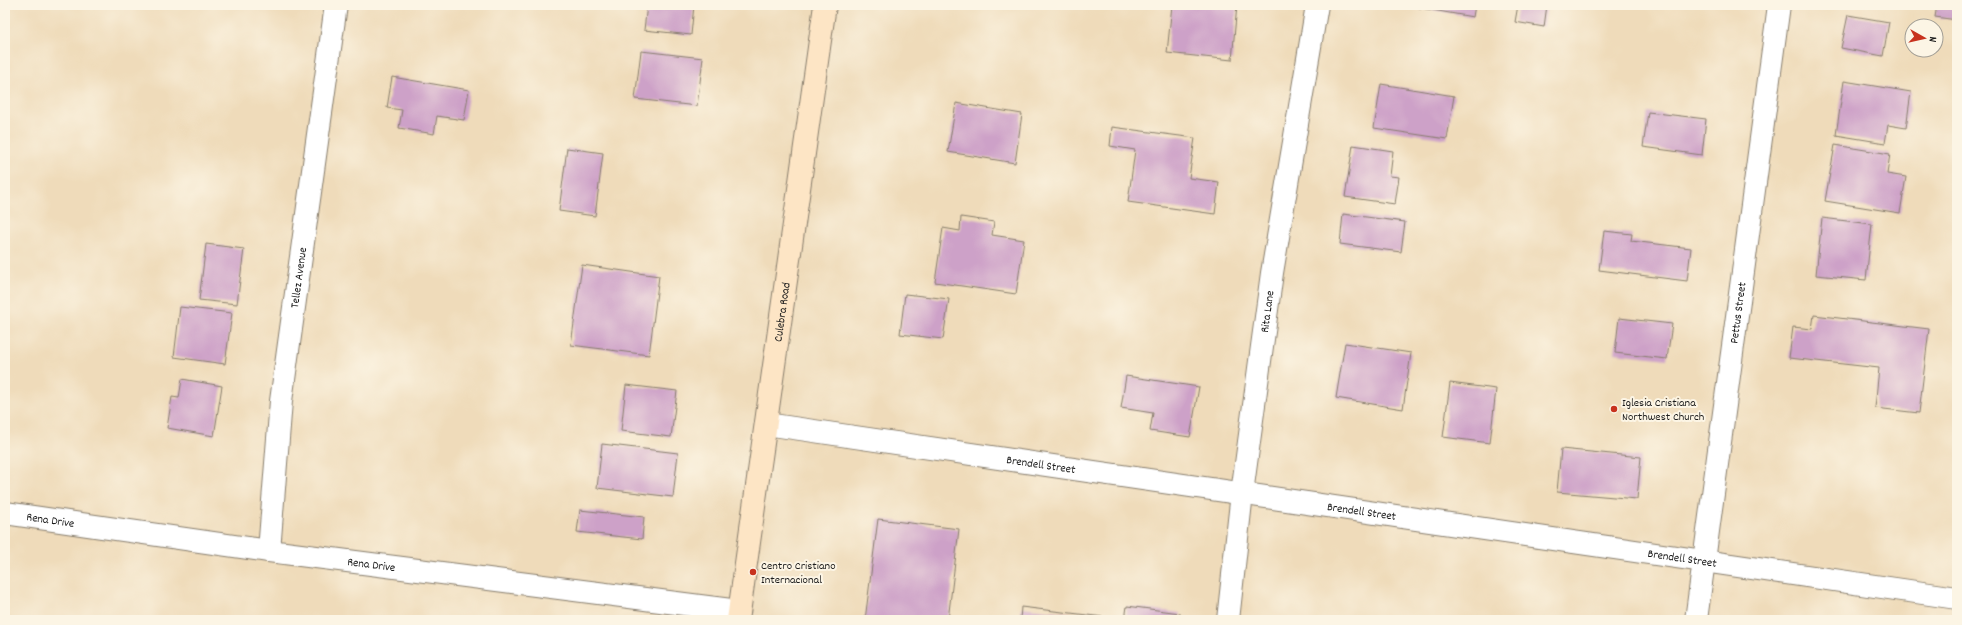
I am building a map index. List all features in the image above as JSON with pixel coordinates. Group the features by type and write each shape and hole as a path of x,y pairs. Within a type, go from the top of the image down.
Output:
{"main road":[{"name":"Culebra Road","path":"739,616 825,5"}],"street":[{"name":"Tellez Avenue","path":"269,551 280,402 336,5"},
{"name":"Rita Lane","path":"1228,620 1242,493 1272,272 1318,5"},
{"name":"Pettus Street","path":"1696,620 1779,5"},
{"name":"Brendell Street","path":"766,424 1957,598"},
{"name":"Rena Drive","path":"5,513 739,616"}],"building":[{"path":"647,5 694,5 691,35 644,30"},
{"path":"1172,5 1237,5 1232,60 1167,53"},
{"path":"1403,5 1475,5 1473,17"},
{"path":"1518,5 1547,5 1544,27 1515,22"},
{"path":"1937,5 1957,5 1957,20 1935,17"},
{"path":"1848,15 1889,22 1883,56 1841,48"},
{"path":"641,51 703,58 697,106 635,99"},
{"path":"392,77 469,90 464,120 437,116 434,134 399,128 402,110 387,108"},
{"path":"1844,81 1911,92 1906,128 1888,125 1885,143 1836,135"},
{"path":"1381,84 1454,96 1447,139 1374,128"},
{"path":"956,103 1022,114 1015,163 948,152"},
{"path":"1648,112 1706,119 1702,155 1643,147"},
{"path":"1112,127 1195,138 1189,178 1219,182 1215,214 1128,202 1135,150 1110,146"},
{"path":"1353,145 1393,151 1390,176 1399,177 1395,204 1345,197"},
{"path":"1835,145 1890,154 1887,174 1906,177 1900,213 1825,201"},
{"path":"567,148 603,153 595,216 559,211"},
{"path":"1343,214 1405,222 1401,252 1340,244"},
{"path":"961,217 994,222 992,235 1024,240 1016,294 935,282 943,228 960,231"},
{"path":"1822,218 1872,224 1866,280 1816,275"},
{"path":"1604,231 1632,234 1631,241 1691,248 1687,281 1599,270"},
{"path":"206,244 244,249 237,304 199,300"},
{"path":"582,265 659,276 649,355 571,345"},
{"path":"905,294 949,299 943,339 900,334"},
{"path":"180,307 232,313 225,364 174,357"},
{"path":"1814,315 1929,329 1919,413 1875,408 1879,368 1789,358 1793,327 1812,329"},
{"path":"1619,318 1672,324 1667,359 1615,353"},
{"path":"1345,343 1411,353 1403,409 1336,398"},
{"path":"1126,376 1199,387 1190,437 1150,431 1153,413 1121,408"},
{"path":"182,379 222,386 214,436 167,428 172,397 179,398"},
{"path":"1450,383 1496,389 1490,443 1443,437"},
{"path":"626,385 677,391 671,437 621,431"},
{"path":"602,444 678,453 673,497 597,488"},
{"path":"1561,449 1641,457 1637,499 1557,492"},
{"path":"580,510 644,517 642,539 577,532"},
{"path":"878,519 959,529 948,620 865,620"},
{"path":"1127,606 1180,613 1179,620 1125,620"},
{"path":"1021,607 1120,619 1120,620 1020,620"}],"place":[{"name":"Iglesia Cristiana Northwest Church","path":"1614,409"},
{"name":"Centro Cristiano Internacional","path":"753,572"}]}
